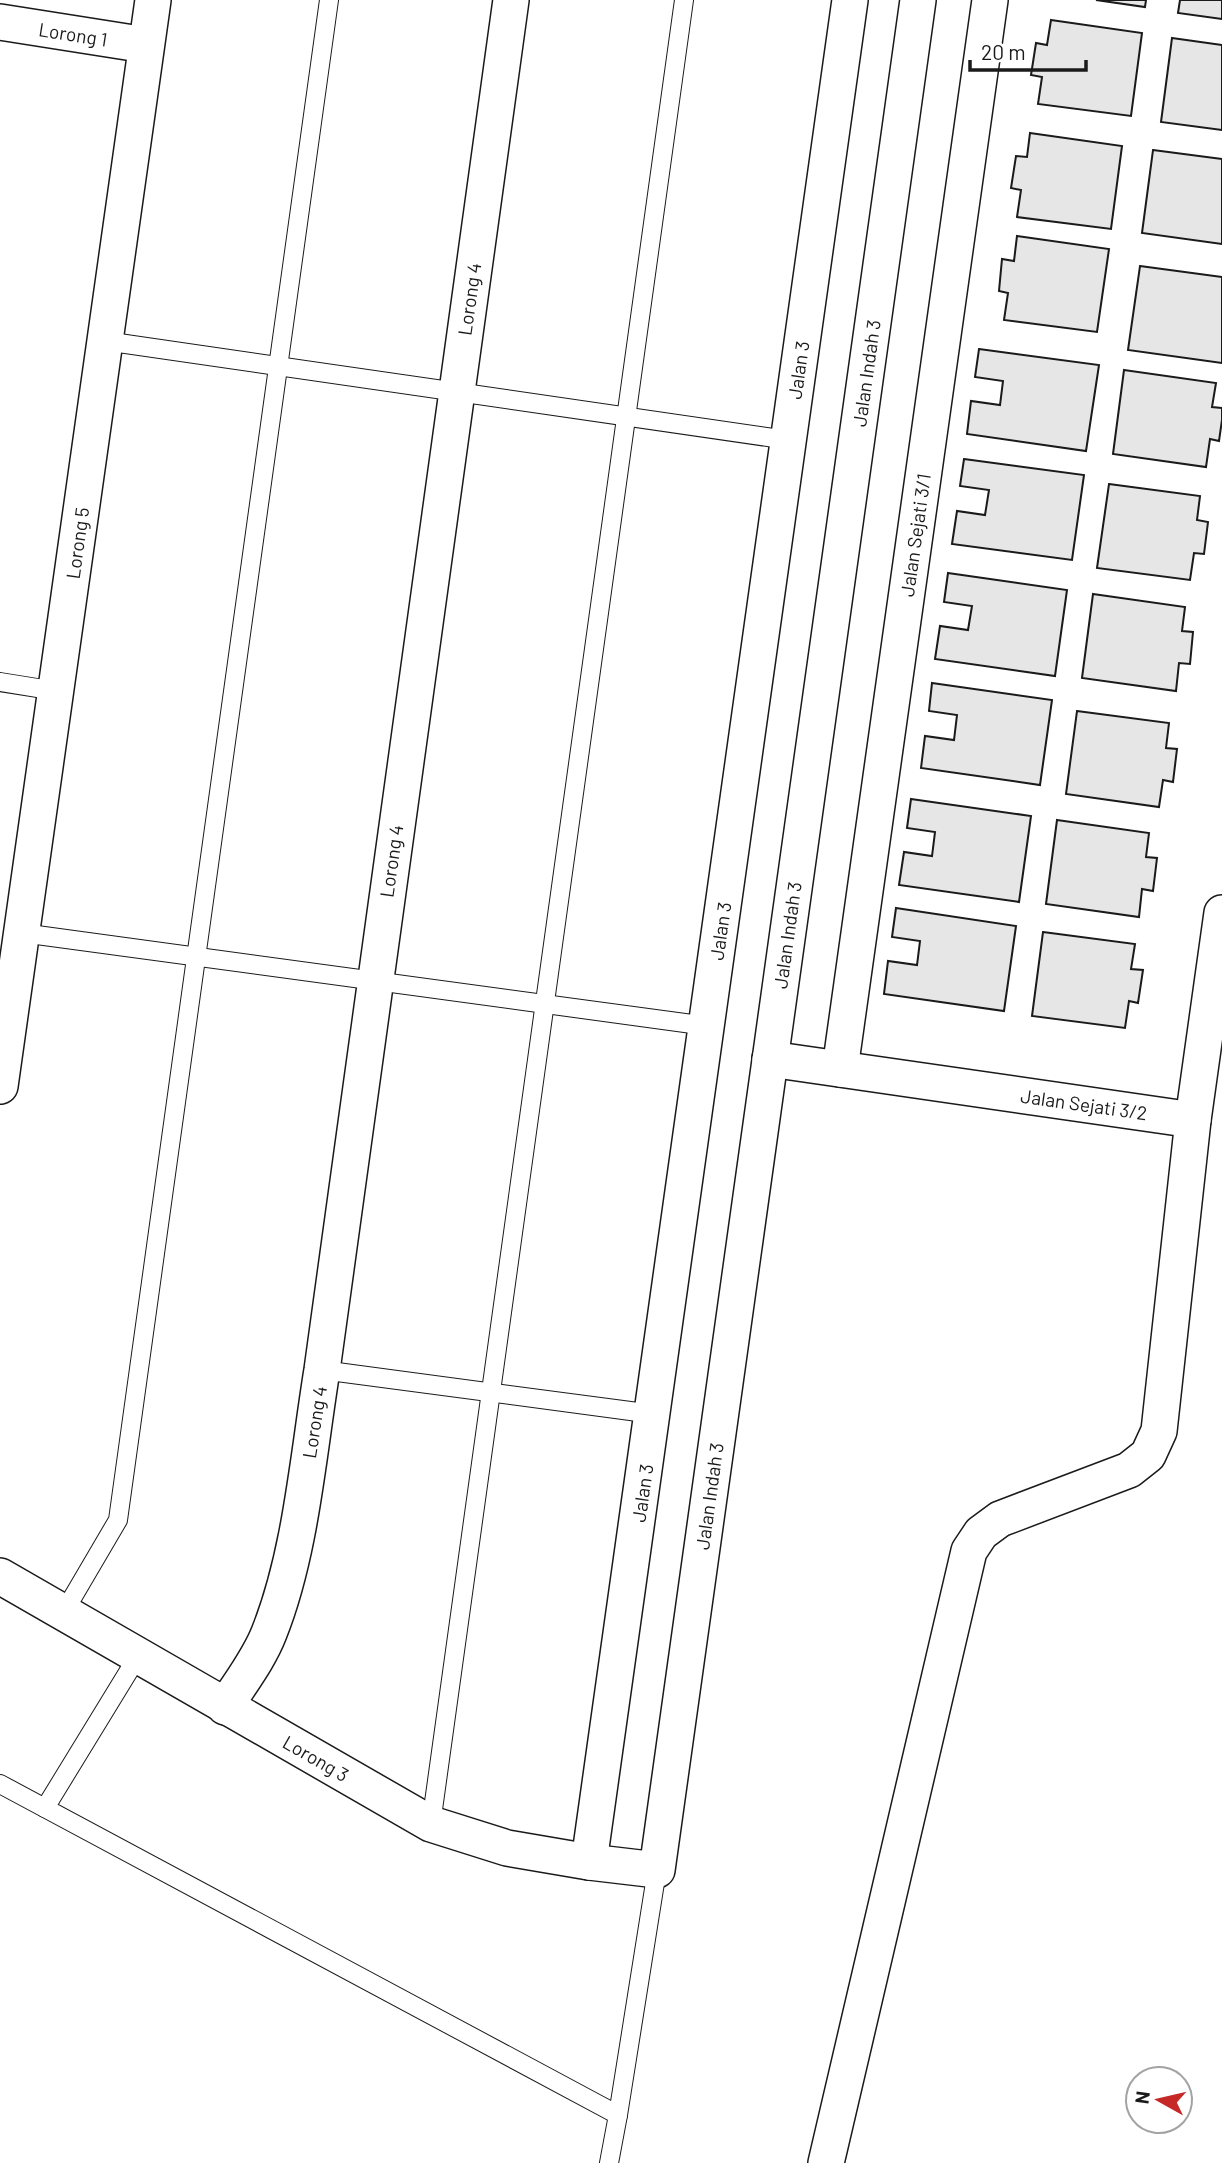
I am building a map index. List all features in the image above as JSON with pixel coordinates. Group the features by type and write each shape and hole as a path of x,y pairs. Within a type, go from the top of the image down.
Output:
{"street":[{"name":"Lorong 5","path":"0,1086 153,0"},
{"name":"Lorong 4","path":"226,1707 268,1636 282,1597 295,1542 322,1370 511,0"},
{"name":"Jalan 3","path":"589,1862 850,0"},
{"name":"Jalan Indah 3","path":"657,1870 918,0"},
{"name":"Jalan Sejati 3/1","path":"840,1069 990,0"},
{"name":"Lorong 1","path":"0,22 146,45"},
{"path":"826,2163 970,1551 981,1533 1000,1520 1129,1470 1148,1455 1159,1431 1193,1119 1222,913"},
{"name":"Jalan Sejati 3/2","path":"770,1059 1193,1119"},
{"name":"Lorong 3","path":"0,1576 431,1824 507,1848 657,1870"}],"lane":[{"path":"64,1612 118,1520 329,0"},
{"path":"431,1824 684,0"},
{"path":"105,341 789,440"},
{"path":"0,682 56,691"},
{"path":"22,933 707,1026"},
{"path":"322,1370 653,1414"},
{"path":"45,1808 138,1656"},
{"path":"0,1784 618,2115"},
{"path":"609,2163 657,1870"}],"building":[{"path":"1096,0 1146,0 1145,7"},
{"path":"1180,0 1222,0 1222,19 1178,13"},
{"path":"1051,20 1142,33 1131,116 1038,104 1042,77 1031,75 1036,43 1047,45"},
{"path":"1172,38 1222,45 1222,130 1161,122"},
{"path":"1030,133 1122,146 1111,229 1017,217 1021,190 1011,188 1016,156 1027,157"},
{"path":"1153,150 1222,159 1222,244 1142,233"},
{"path":"1017,236 1109,249 1097,332 1004,320 1008,293 999,291 1002,259 1014,261"},
{"path":"1140,266 1222,277 1222,363 1128,350"},
{"path":"979,349 1099,365 1086,451 967,434 971,401 1000,405 1003,381 975,377"},
{"path":"1124,370 1216,383 1212,407 1222,408 1222,420 1219,441 1210,439 1206,467 1113,454"},
{"path":"964,459 1084,475 1072,560 952,544 957,511 985,515 989,490 960,486"},
{"path":"1109,484 1200,496 1197,520 1208,522 1204,554 1194,553 1190,580 1097,568"},
{"path":"948,573 1067,590 1055,676 935,659 940,626 968,630 972,606 944,602"},
{"path":"1093,594 1185,607 1182,631 1193,632 1190,664 1179,663 1176,691 1082,678"},
{"path":"932,683 1052,700 1040,785 921,768 925,736 954,740 957,715 929,711"},
{"path":"1077,711 1169,723 1166,748 1177,749 1173,782 1163,780 1159,807 1066,794"},
{"path":"911,799 1031,816 1019,902 899,885 904,852 932,856 935,832 907,828"},
{"path":"1057,820 1149,833 1146,857 1157,858 1153,891 1142,889 1139,917 1046,904"},
{"path":"896,908 1016,926 1004,1011 884,994 888,961 917,965 920,941 892,937"},
{"path":"1043,932 1135,944 1131,969 1143,970 1138,1003 1129,1001 1125,1028 1032,1016"}]}
